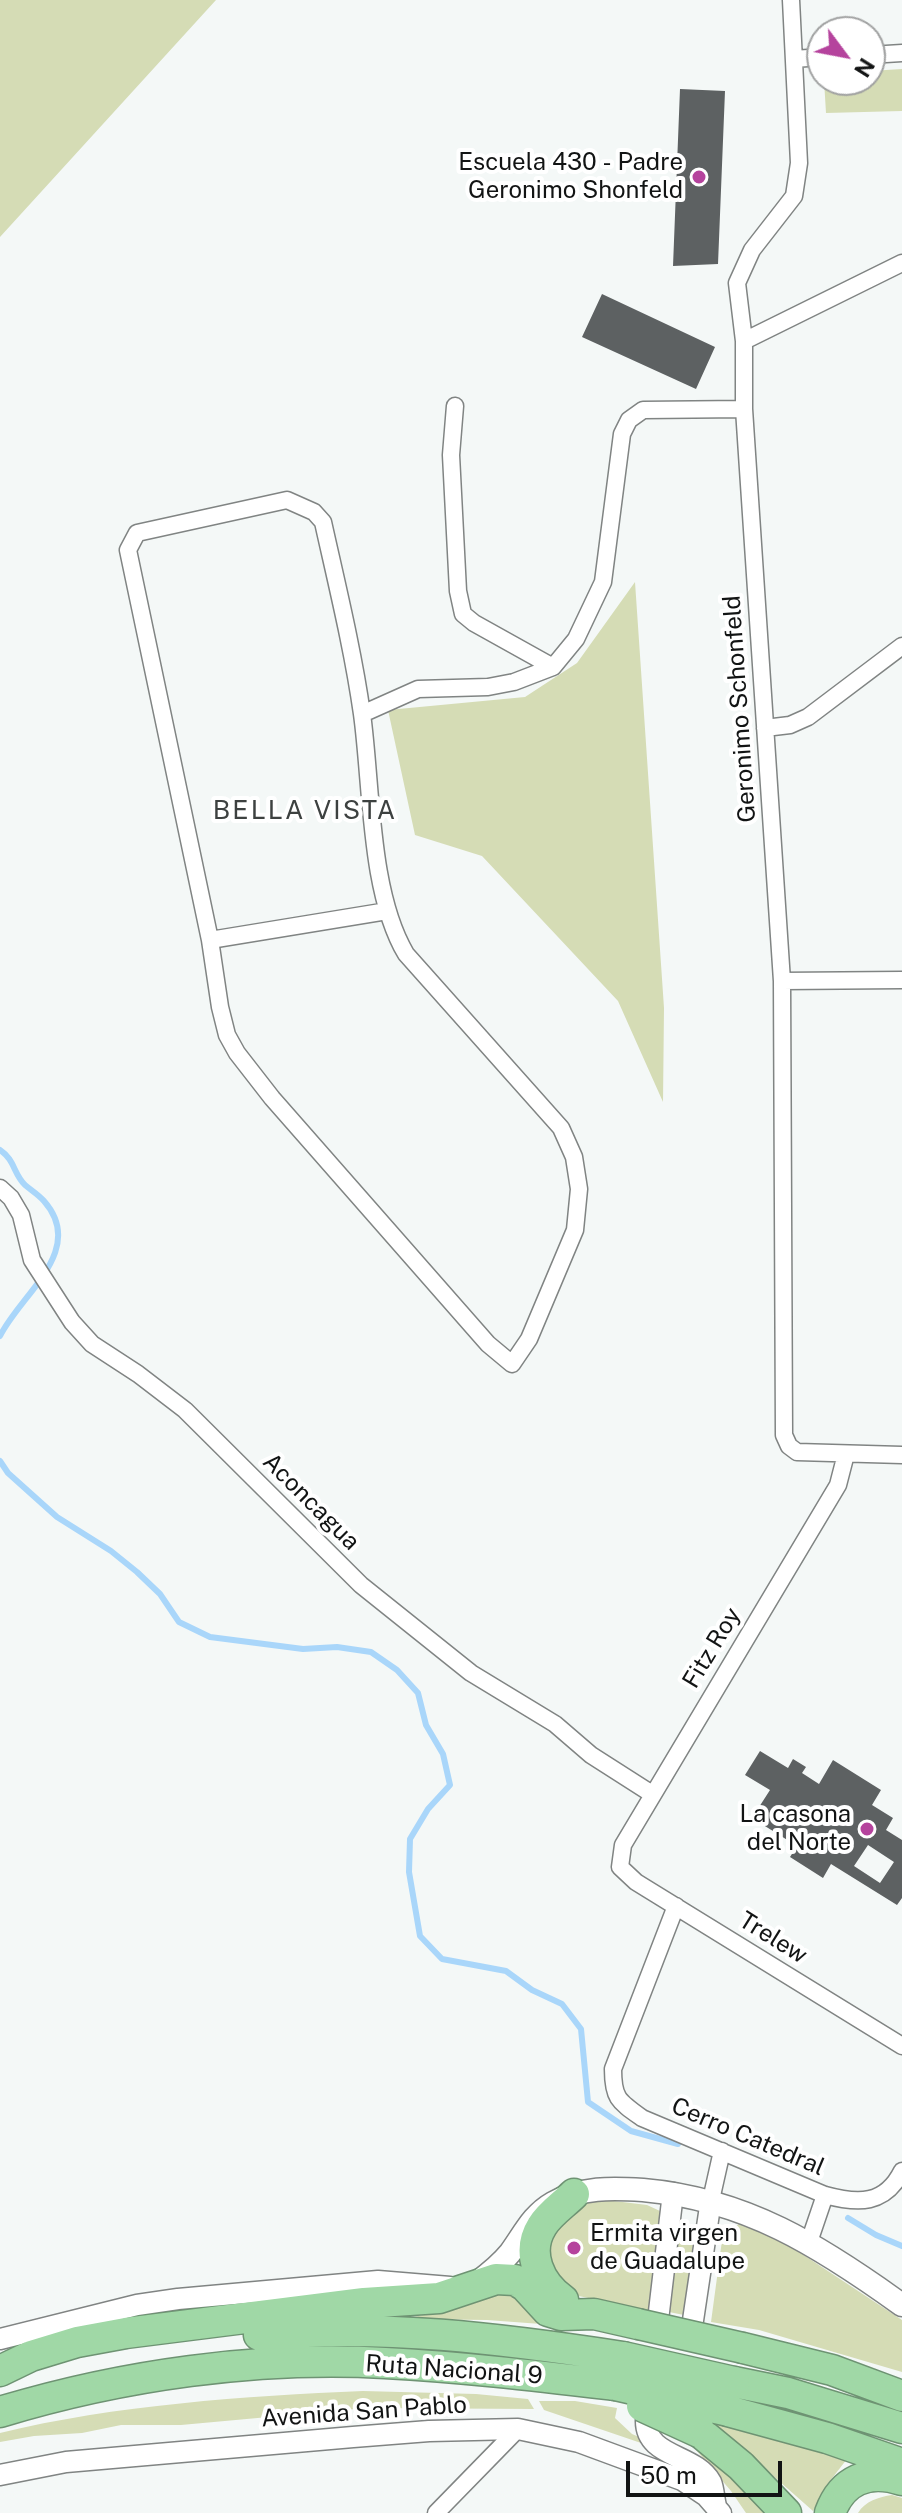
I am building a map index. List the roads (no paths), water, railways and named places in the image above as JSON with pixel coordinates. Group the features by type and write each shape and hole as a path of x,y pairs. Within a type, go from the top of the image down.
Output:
{"highway":[{"path":"574,2194 542,2226 536,2240 536,2265 551,2291 594,2314"},
{"path":"0,2371 31,2356 66,2345 126,2333 401,2299 439,2298 506,2278 525,2286 548,2311 561,2315 594,2314 648,2322 832,2370 902,2396"},
{"name":"Ruta Nacional 9","path":"0,2380 62,2363 135,2349 272,2333 380,2331 425,2334 628,2391"},
{"name":"Ruta Nacional 9","path":"0,2412 86,2391 206,2370 294,2364 383,2363 628,2391 731,2397 788,2393 902,2428"},
{"path":"628,2391 644,2407 729,2455 786,2513"},
{"name":"Ruta Nacional 9","path":"731,2397 902,2464"},
{"path":"830,2513 836,2496 861,2478 878,2476 902,2480"}],"main road":[{"path":"468,2290 501,2263 536,2214 574,2194 605,2188 673,2193 711,2200 757,2217 809,2242 902,2305"}],"street":[{"name":"Geronimo Schonfeld","path":"791,0 799,163 794,196 752,250 737,283 744,341 744,409 782,981 784,1435 789,1446 797,1452 846,1454"},
{"path":"794,59 806,58"},
{"path":"744,341 902,263"},
{"path":"455,406 451,455 458,591 463,614 553,667"},
{"path":"362,714 418,689 488,687 514,682 553,667 576,639 603,582 622,434 629,420 643,410 744,409"},
{"path":"287,500 314,512 323,522 362,714 372,823 387,911 396,938 406,954 561,1128 574,1157 579,1189 575,1230 529,1339 512,1364 488,1344 272,1098 227,1035 128,550 137,533 287,500"},
{"path":"765,728 790,725 808,717 902,646"},
{"path":"210,940 387,911"},
{"path":"782,981 902,980"},
{"name":"Aconcagua","path":"0,1188 11,1198 21,1215 32,1260 72,1322 92,1344 185,1410 361,1585 471,1673 555,1724 591,1755 652,1794"},
{"path":"846,1454 902,1455"},
{"name":"Fitz Roy","path":"620,1867 623,1845 838,1485 846,1454"},
{"name":"Trelew","path":"620,1867 636,1882 902,2046"},
{"name":"Cerro Catedral","path":"676,1906 613,2069 613,2091 620,2103 642,2118 825,2195 850,2202 881,2196 898,2178"},
{"path":"692,2327 711,2200 722,2151"},
{"path":"648,2322 673,2193"},
{"path":"809,2242 825,2195"},
{"path":"0,2339 137,2305 178,2299 378,2281 468,2290"},
{"path":"628,2391 651,2440 696,2466 711,2482 716,2511"},
{"path":"436,2513 518,2429"},
{"name":"Avenida San Pablo","path":"0,2475 66,2462 429,2431 518,2429 579,2442 682,2480 716,2511"},
{"path":"680,2458 689,2434"}],"waterway":[{"path":"0,1150 9,1158 25,1185 44,1201 55,1219 58,1237 55,1254 46,1271 0,1336"},
{"path":"0,1461 8,1473 57,1517 111,1551 137,1572 160,1594 179,1622 210,1637 303,1649 337,1647 371,1652 397,1670 418,1693 426,1725 443,1754 450,1785 428,1809 410,1839 409,1872 420,1936 442,1959 506,1971 532,1990 562,2004 581,2029 588,2102 631,2131 678,2144"},
{"path":"848,2218 902,2246"}],"place":[{"name":"Escuela 430 - Padre Geronimo Shonfeld","path":"699,177"},
{"name":"La casona del Norte","path":"867,1829"},
{"name":"Ermita virgen de Guadalupe","path":"574,2248"}],"district":[{"name":"BELLA VISTA","path":"305,811"}]}
